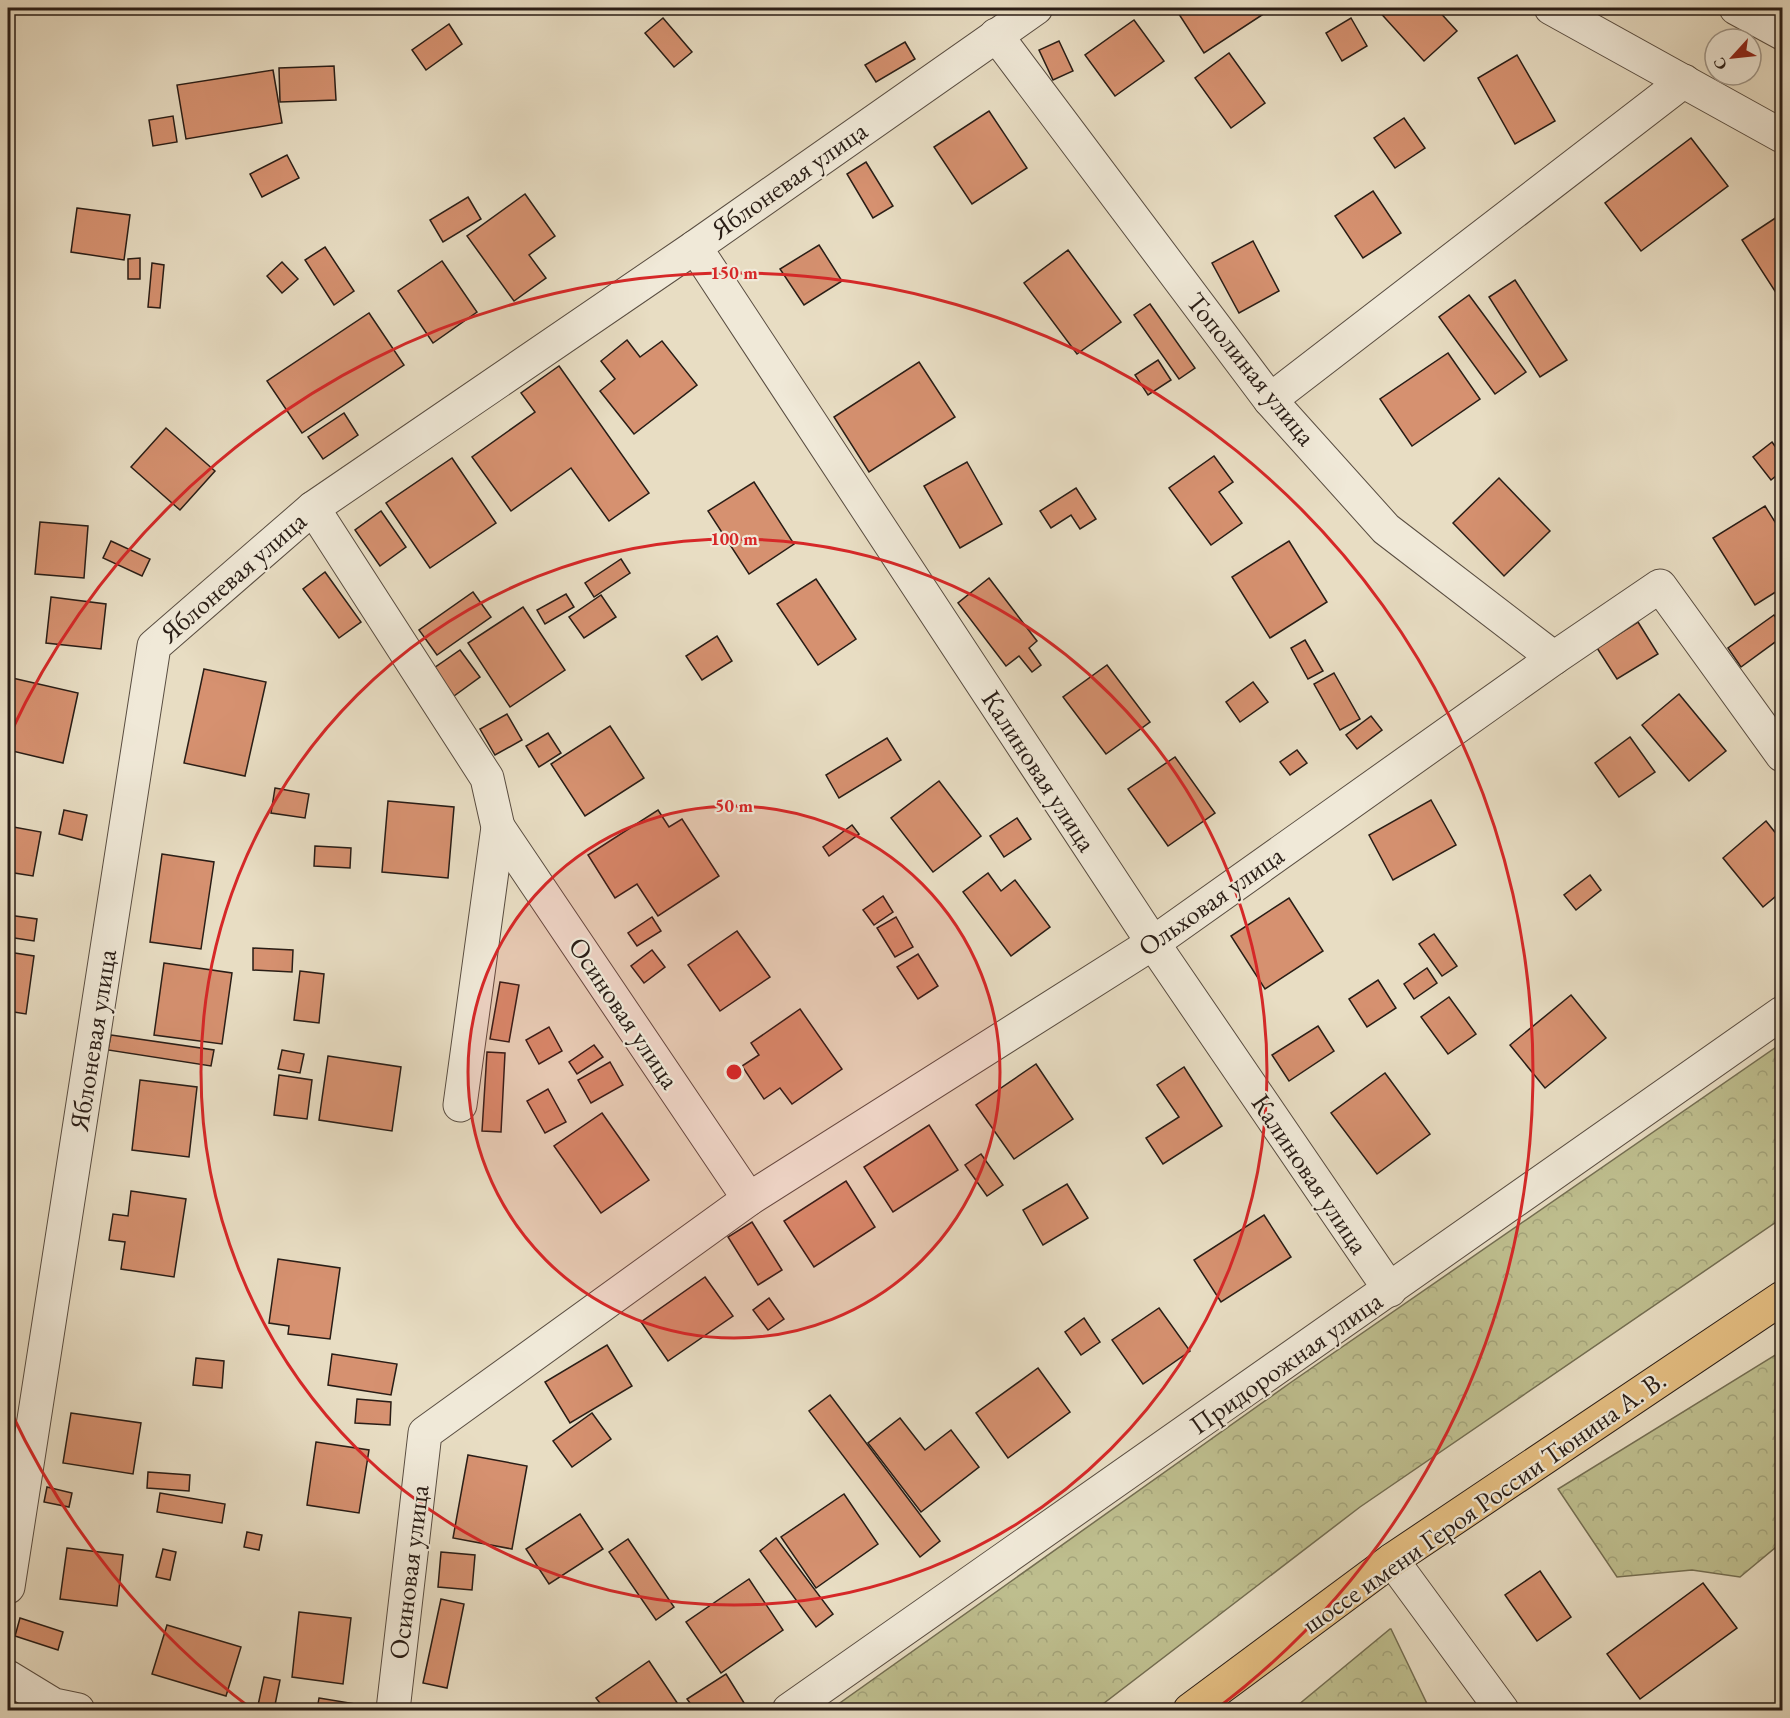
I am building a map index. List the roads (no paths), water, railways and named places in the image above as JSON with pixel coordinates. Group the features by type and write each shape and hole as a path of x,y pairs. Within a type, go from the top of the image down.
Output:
{"main road":[{"name":"шоссе имени Героя России Тюнина А. В.","path":"1190,1710 1392,1560 1782,1298"}],"street":[{"name":"Яблоневая улица","path":"8,1587 154,646 313,508 695,247 1036,8"},
{"path":"1551,8 1782,136"},
{"path":"1736,8 1782,33"},
{"name":"Тополиная улица","path":"996,35 1270,399 1386,529 1554,658"},
{"path":"1270,399 1684,81"},
{"name":"Калиновая улица","path":"695,247 1153,943 1390,1290"},
{"path":"313,508 487,778 498,827 460,1105"},
{"name":"Ольховая улица","path":"425,1433 749,1199 1153,943 1554,658 1660,586 1782,755"},
{"name":"Осиновая улица","path":"498,827 749,1199"},
{"name":"Придорожная улица","path":"789,1710 1782,1013"},
{"name":"Осиновая улица","path":"393,1710 425,1433"},
{"path":"1392,1560 1502,1710"},
{"path":"8,1677 54,1705 78,1710"}]}
